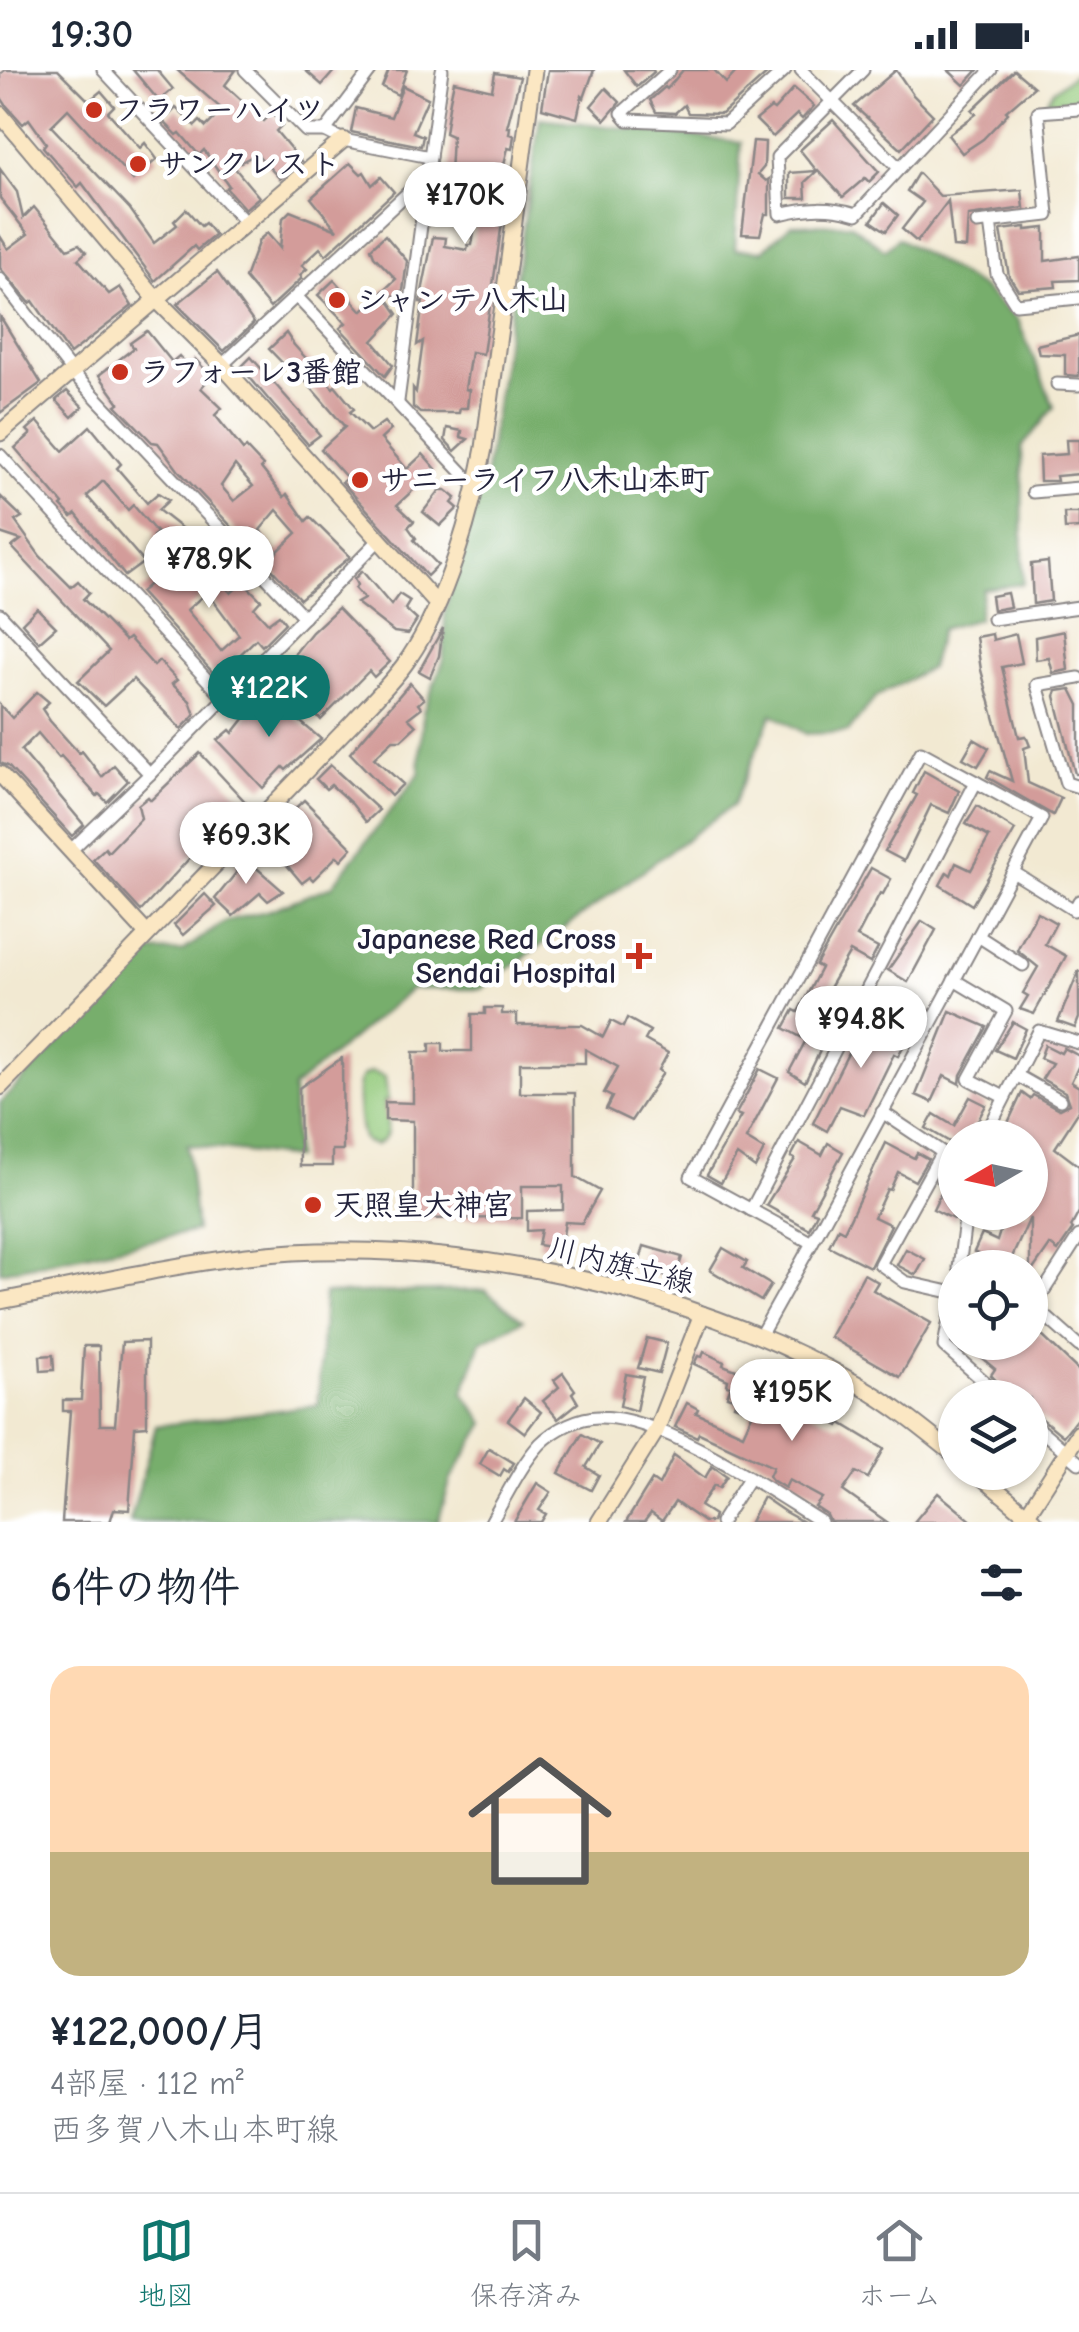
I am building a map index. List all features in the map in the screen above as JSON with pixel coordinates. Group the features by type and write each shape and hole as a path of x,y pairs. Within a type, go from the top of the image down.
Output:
{"street":[{"path":"104,70 246,222"},
{"path":"245,70 306,131 430,156"},
{"path":"326,132 371,70"},
{"path":"398,401 442,70"},
{"path":"0,1088 408,660 437,604 476,487 534,70"},
{"path":"670,70 622,113 628,120 726,124 785,70"},
{"path":"800,70 899,168"},
{"path":"863,70 777,157 780,214 810,206 857,214 991,70"},
{"path":"1079,109 1038,112 1048,215 984,223 996,274 1016,304 1079,298"},
{"path":"0,114 156,299 222,365 437,604"},
{"path":"0,433 343,140"},
{"path":"222,365 428,174"},
{"path":"0,279 72,372 304,617"},
{"path":"297,296 476,487"},
{"path":"1057,384 1079,385"},
{"path":"0,455 223,697"},
{"path":"1033,492 1079,488"},
{"path":"70,850 150,774 380,539"},
{"path":"994,618 1079,607"},
{"path":"0,614 150,774"},
{"path":"1079,678 1036,685 1066,783 1079,787"},
{"path":"760,1336 812,1243 1042,818 922,752 691,1176 812,1243"},
{"path":"0,774 147,934"},
{"path":"751,1210 976,782"},
{"path":"1013,872 1074,910 1079,901"},
{"path":"978,936 1023,965"},
{"path":"954,980 1006,1011 970,1078 1004,1097"},
{"path":"992,1120 1039,1031 1079,1044"},
{"path":"1016,1075 1060,1100"},
{"path":"882,1112 942,1152 880,1264 906,1282 938,1287"},
{"path":"1079,1236 1034,1306 1079,1346"},
{"name":"川内旗立線","path":"0,1301 247,1256 368,1253 480,1262 579,1278 702,1314 760,1336 856,1384 904,1413 938,1441"},
{"path":"598,1522 656,1431 702,1314"},
{"path":"960,1360 983,1380"},
{"path":"491,1522 534,1452 560,1429 578,1420 600,1417 656,1431 749,1478 820,1522"},
{"path":"996,1490 1028,1520 1073,1458 1079,1433"},
{"path":"1048,1436 1073,1458"},
{"path":"721,1522 749,1478"}],"green space":[{"path":"1079,70 1079,100 1046,102 1053,91"},
{"path":"540,118 741,142 735,249 762,251 791,225 850,224 885,250 898,238 982,288 1018,321 1054,407 1022,447 1023,584 983,589 978,619 941,629 930,668 876,697 848,732 806,734 772,714 733,805 481,989 411,989 293,1088 295,1158 187,1145 196,1231 0,1272 0,1103 146,952 183,951 226,921 270,910 332,886 419,774 423,712 443,662 445,613 457,558 485,479"},
{"path":"372,1072 385,1077 388,1101 384,1101 387,1132 375,1145 363,1138 358,1104 360,1080"},
{"path":"485,1290 523,1320 481,1342 463,1393 485,1423 451,1479 438,1522 130,1522 156,1426 318,1405 324,1294"}],"building":[{"path":"5,70 58,70 89,101 101,91 114,106 108,112 140,148 145,143 157,159 133,180 68,109 51,126 130,209 154,243 177,225 174,221 186,209 215,235 197,250 194,246 155,281 82,183 78,187 43,147 46,143 29,119 23,124 6,105 0,96 0,74"},
{"path":"133,70 157,70 173,89 159,101"},
{"path":"177,70 236,70 225,85 264,121 272,113 282,125 276,131 301,161 280,179 257,154 233,166 259,197 245,209 226,188 229,186 204,150 199,155 163,121 176,108 195,126 200,121 206,127 223,110"},
{"path":"305,70 335,70 322,85"},
{"path":"389,70 407,70 398,95 382,87"},
{"path":"548,70 594,70 577,118 542,108"},
{"path":"624,70 653,70 654,72 637,87"},
{"path":"683,70 714,70 726,83 738,70 771,70 722,114 688,113 684,105 675,113 656,112 650,100 667,89"},
{"path":"896,70 933,115 901,149 854,106"},
{"path":"948,70 978,70 964,85"},
{"path":"1014,70 1034,87 1006,111 983,139 962,153 948,135 976,114 972,110"},
{"path":"495,73 520,77 507,127 509,134 514,135 500,180 508,181 483,354 471,352 465,389 469,390 467,408 460,408 459,413 420,413 413,407 413,388 416,392 423,341 417,345 420,302 433,237 446,238 445,246 467,250 472,245 480,195 440,189 444,173 450,174 452,136 445,133 454,81 492,90"},
{"path":"403,86 428,98 413,132 423,136 421,146 351,132 356,108 391,117"},
{"path":"606,88 620,102 605,120 591,106"},
{"path":"794,88 814,106 802,119 797,114 773,137 756,120 771,108 774,110"},
{"path":"833,120 879,172 869,182 865,178 843,197 800,150"},
{"path":"753,141 765,142 764,167 758,174 766,181 769,179 769,214 765,214 760,235 742,234"},
{"path":"350,163 361,174 364,172 372,185 381,177 394,192 326,255 320,248 302,265 307,269 300,275 302,278 270,308 245,278 259,240 267,233 280,248 283,218 290,211 337,230 311,198"},
{"path":"0,169 17,192 23,218 34,207 68,249 79,244 86,252 78,259 109,294 120,287 132,306 70,354 33,301 30,303 0,268 0,236 8,249 28,234 0,198"},
{"path":"817,171 805,182 806,198 789,198 789,173"},
{"path":"918,173 940,196 1022,190 1024,208 968,216 966,248 953,247 948,201 917,242 902,229 923,202 907,191"},
{"path":"884,203 898,215 886,231 871,221"},
{"path":"1045,228 1045,261 1079,256 1079,280 1055,281 1056,287 1018,290 1009,276 1001,230"},
{"path":"385,235 407,261 403,291 396,296 384,294 398,314 373,341 393,365 385,376 340,328 346,323 318,295 334,280 362,311 396,279 371,248"},
{"path":"217,272 254,323 224,351 177,304"},
{"path":"0,316 41,383 0,413"},
{"path":"147,331 172,362 179,356 188,366 195,359 211,376 201,388 222,408 215,415 243,450 246,448 263,466 306,521 310,517 350,557 300,599 178,470 158,443 152,442 116,405 119,403 99,375 134,348 130,343","holes":["235,465 253,486 234,501 221,486","277,510 297,533 276,553 260,530"]},
{"path":"286,333 335,386 354,409 350,412 370,432 384,422 391,430 381,439 407,469 423,454 436,469 397,505 414,521 408,527 414,540 438,565 427,576 342,482 347,478 321,449 345,427 300,375 297,378 269,349"},
{"path":"1079,335 1079,376 1065,375 1065,355 1039,354 1037,345"},
{"path":"251,357 320,435 308,444 274,406 241,367"},
{"path":"67,391 83,407 72,417 56,400"},
{"path":"37,421 63,451 90,426 121,464 117,468 147,503 158,493 169,500 158,510 181,528 162,548 153,536 157,533 133,505 128,510 103,481 87,496 144,562 125,576 76,514 72,517 61,506 15,448 31,434 27,430"},
{"path":"447,428 462,431 461,437 468,439 455,451 445,440"},
{"path":"1066,440 1079,440 1079,474 1056,476 1057,481 1040,481 1039,456 1067,454"},
{"path":"440,490 456,498 452,503 458,508 440,526 423,512"},
{"path":"0,496 22,517 15,521 40,556 71,587 78,581 89,593 83,599 125,641 129,638 154,666 159,661 177,680 172,684 190,701 195,715 181,729 133,679 104,706 78,681 109,651 12,547 21,540 0,533"},
{"path":"1064,513 1079,513 1079,528 1065,529"},
{"path":"198,542 207,553 200,560 231,593 243,582 261,600 254,608 268,623 279,615 285,623 262,646 256,639 217,677 140,592","holes":["207,592 239,635 221,651 187,610"]},
{"path":"1048,562 1051,601 1033,604 1031,564"},
{"path":"362,571 391,605 399,594 410,601 405,609 417,620 408,634 394,632 357,603 364,599 355,589 354,579"},
{"path":"1007,593 1010,607 993,610 991,596"},
{"path":"37,608 56,627 39,642 22,623"},
{"path":"338,608 390,662 374,677 369,671 321,720 278,674 312,632"},
{"path":"443,628 439,656 430,677 419,671"},
{"path":"1064,631 1068,670 1053,673 1049,658 1036,660 1035,637"},
{"path":"992,634 993,640 1016,634 1022,663 1002,667 1019,737 1026,736 1030,746 1024,748 1028,783 1061,798 1053,815 987,777 990,771 1012,781 981,670 976,637"},
{"path":"410,683 424,699 418,704 421,708 408,718 416,726 374,758 403,784 391,796 350,753"},
{"path":"1071,689 1079,705 1079,774 1075,774 1055,696 1057,691"},
{"path":"37,692 49,702 42,709 50,721 79,753 82,751 102,777 114,765 128,781 107,802 38,733 21,750 84,825 72,836 8,766 0,763 0,705 12,718"},
{"path":"265,692 321,739 286,770 283,767 263,788 218,740 230,730 233,733"},
{"path":"974,739 989,748 978,766 963,758"},
{"path":"200,753 252,809 217,843 210,836 141,911 93,859 105,848 108,852 141,818 138,805 148,797 151,800"},
{"path":"330,765 379,810 366,822 331,785 326,789 316,779"},
{"path":"924,771 959,791 949,813 931,805 904,861 885,851 917,795 913,793"},
{"path":"304,800 352,848 341,860 337,856 313,880 310,877 302,883 265,839 292,817 288,815"},
{"path":"977,806 1015,830 972,905 940,885 947,872 951,875 956,863 971,870 989,837 966,824"},
{"path":"243,856 283,891 268,901 260,893 233,916 215,899 236,873 236,863"},
{"path":"871,868 891,879 857,937 878,948 870,963 850,952 826,993 830,994 816,1020 831,1028 805,1082 789,1072 806,1040 784,1028 794,1010 798,1012 821,968 816,965"},
{"path":"205,894 216,906 183,935 174,925"},
{"path":"1037,912 1056,923 1045,944 1066,956 1034,1014 1020,1009 1028,996 1023,993 1038,967 1017,950"},
{"path":"922,921 936,930 908,982 888,970"},
{"path":"1079,970 1079,1018 1075,1028 1058,1022"},
{"path":"485,1008 502,1008 502,1014 517,1014 517,1025 582,1025 603,1037 611,1021 623,1027 627,1018 650,1031 645,1040 668,1053 659,1070 663,1073 631,1121 606,1109 612,1097 604,1093 618,1067 585,1049 585,1063 520,1063 520,1093 575,1093 575,1177 600,1191 582,1223 565,1222 561,1249 538,1245 541,1230 527,1231 527,1211 563,1210 563,1186 522,1186 522,1218 404,1219 404,1200 413,1200 413,1121 385,1120 385,1102 413,1103 413,1052 430,1052 430,1043 443,1043 443,1051 472,1051 472,1014 485,1014"},
{"path":"950,1011 987,1027 960,1084 944,1076 932,1102 916,1095"},
{"path":"867,1016 907,1039 898,1056 894,1054 864,1115 840,1106 827,1131 813,1123"},
{"path":"1013,1022 1026,1029 1013,1058 995,1050"},
{"path":"1045,1045 1079,1056 1071,1082 1079,1087 1079,1111 1055,1148 1079,1166 1079,1212 1058,1251 1050,1245 1047,1250 1030,1250 1030,1230 1048,1230 1048,1120 1009,1120 1022,1093 1059,1109 1069,1104 1065,1092 1042,1079 1052,1063 1040,1058"},
{"path":"342,1058 343,1150 332,1150 332,1166 300,1166 299,1088"},
{"path":"760,1069 778,1078 746,1139 764,1150 755,1168 737,1155 721,1183 707,1175 741,1116 736,1114"},
{"path":"970,1097 986,1105 978,1120 957,1120"},
{"path":"934,1114 944,1120 938,1120 938,1135 926,1128"},
{"path":"799,1142 822,1155 828,1143 843,1152 811,1211 817,1213 809,1229 766,1205 795,1159 791,1157"},
{"path":"886,1143 914,1158 917,1153 928,1159 915,1181 898,1172 890,1190 887,1189 874,1217 891,1225 870,1267 829,1246 838,1228 844,1231"},
{"path":"1000,1230 1024,1230 1015,1250 975,1250 982,1234 997,1241"},
{"path":"644,1246 682,1257 675,1279 638,1268"},
{"path":"723,1248 747,1262 743,1268 771,1285 761,1301 710,1270"},
{"path":"906,1249 925,1259 916,1275 897,1265"},
{"path":"864,1274 878,1282 873,1290 931,1323 900,1377 830,1337"},
{"path":"647,1338 667,1343 659,1373 638,1368"},
{"path":"147,1341 147,1426 135,1427 129,1510 114,1509 110,1522 62,1522 70,1411 63,1411 63,1400 81,1400 84,1346 99,1346 100,1425 115,1425 122,1342"},
{"path":"1048,1342 1079,1371 1079,1416 1063,1436 1048,1424 1048,1380 996,1380 991,1375 995,1369 984,1360 1048,1360"},
{"path":"704,1352 724,1362 723,1365 757,1378 754,1387 839,1426 841,1423 884,1449 868,1478 856,1472 843,1491 887,1522 830,1522 815,1507 822,1498 789,1480 785,1488 772,1480 769,1476 773,1467 699,1433 697,1437 675,1427 687,1403 698,1409 696,1413 743,1434 753,1412 734,1405 736,1399 727,1396 731,1386 727,1385 728,1380 694,1364"},
{"path":"53,1355 54,1370 41,1371 40,1356"},
{"path":"563,1373 575,1390 572,1393 578,1403 558,1419 543,1401 559,1387 554,1380"},
{"path":"626,1374 643,1377 636,1411 620,1406"},
{"path":"524,1398 541,1412 525,1433 508,1420"},
{"path":"582,1434 600,1444 586,1467 599,1475 591,1490 559,1473"},
{"path":"489,1448 514,1463 508,1472 504,1469 500,1476 480,1464"},
{"path":"674,1455 705,1478 712,1466 727,1476 719,1488 714,1485 700,1506 714,1515 712,1522 704,1522 675,1502 662,1521 651,1513 644,1522 626,1522 652,1480 659,1485"},
{"path":"537,1483 551,1492 539,1510 546,1514 541,1522 514,1522"},
{"path":"938,1493 973,1522 914,1522"},
{"path":"763,1497 785,1512 803,1522 750,1522"}],"place":[{"name":"フラワーハイツ","path":"94,110"},
{"name":"サンクレスト","path":"138,164"},
{"name":"シャンテ八木山","path":"337,300"},
{"name":"ラフォーレ3番館","path":"120,372"},
{"name":"サニーライフ八木山本町","path":"360,480"},
{"name":"Japanese Red Cross Sendai Hospital","path":"639,956"},
{"name":"天照皇大神宮","path":"313,1205"}]}
